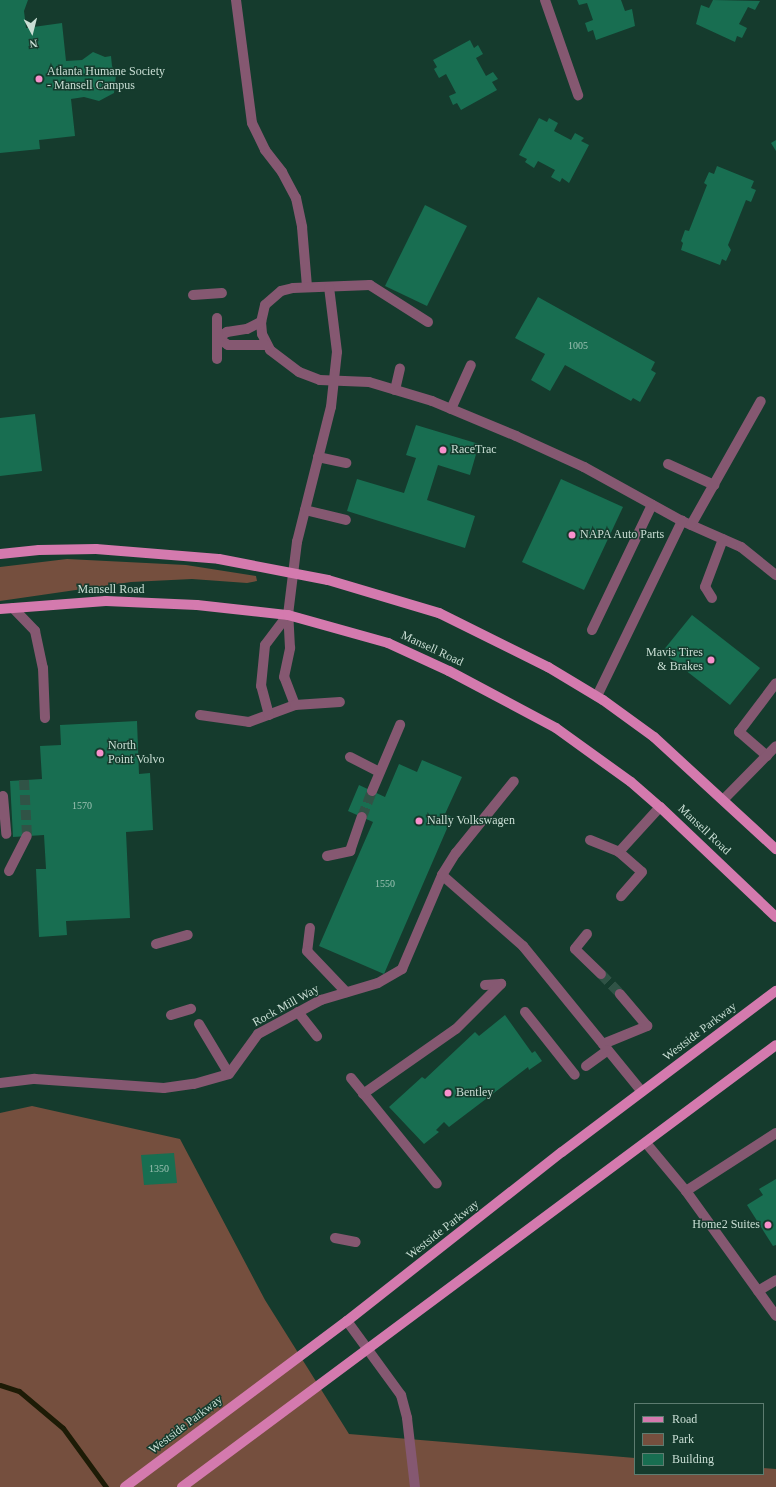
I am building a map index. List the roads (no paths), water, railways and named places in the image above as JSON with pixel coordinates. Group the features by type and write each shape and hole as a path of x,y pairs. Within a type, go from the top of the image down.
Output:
{"main road":[{"path":"0,554 39,550 154,552 220,560 292,572 439,613 548,667 597,696 654,737 724,799 776,849"},
{"name":"Mansell Road","path":"0,609 113,602 197,605 288,615 388,643 449,671 556,728 660,807 776,917"},
{"name":"Westside Parkway","path":"125,1487 347,1321 642,1092 776,991"},
{"path":"183,1486 776,1045"}],"street":[{"path":"236,0 252,122 265,150 282,172 296,198 302,227 306,287"},
{"path":"545,0 578,95"},
{"path":"428,322 370,285 293,288 273,297 265,305 261,322 266,345 277,356 299,372 320,380 334,379 369,382 451,409 577,464 687,523 741,547 776,576"},
{"path":"295,705 284,677 290,648 288,615 292,572 304,510 331,407 337,352 329,287"},
{"path":"193,296 222,293"},
{"path":"217,318 217,359"},
{"path":"218,338 227,332 247,329 261,322"},
{"path":"218,338 228,345 266,345"},
{"path":"451,409 471,365"},
{"path":"395,390 400,369"},
{"path":"597,696 687,523 714,485 761,402"},
{"path":"318,457 346,463"},
{"path":"668,464 714,485"},
{"path":"592,630 652,505"},
{"path":"304,510 346,520"},
{"path":"712,598 704,587 723,539"},
{"path":"13,608 35,631 43,668 45,718"},
{"path":"269,715 261,686 265,645 288,615"},
{"path":"767,756 739,732 776,683"},
{"path":"200,715 243,722 255,721 295,705 340,702"},
{"path":"372,791 400,725"},
{"path":"724,799 776,746"},
{"path":"350,757 379,772"},
{"name":"Rock Mill Way","path":"229,1074 258,1034 321,1000 378,983 402,969 442,875 456,853 514,781"},
{"path":"3,796 2,822 6,834"},
{"path":"619,852 660,807"},
{"path":"327,856 350,850 362,817"},
{"path":"9,871 27,836"},
{"path":"590,840 619,852 642,872 621,896"},
{"path":"442,875 523,946 642,1092"},
{"path":"310,928 307,951 346,992"},
{"path":"586,934 575,949 601,974"},
{"path":"156,944 188,935"},
{"path":"363,1094 456,1029 501,984 485,985"},
{"path":"586,1066 606,1047 647,1026 620,994"},
{"path":"171,1015 191,1009"},
{"path":"298,1012 317,1036"},
{"path":"525,1012 575,1075"},
{"path":"0,1083 35,1079 164,1088 194,1084 229,1074 199,1024"},
{"path":"351,1078 437,1184"},
{"path":"686,1191 776,1133"},
{"path":"646,1143 686,1191 776,1316"},
{"path":"335,1238 356,1242"},
{"path":"758,1291 776,1280"},
{"path":"347,1321 401,1395 407,1418 415,1487"}],"waterway":[{"path":"0,1385 19,1391 63,1428 106,1487"}],"tunnel":[{"path":"24,780 27,836"},
{"path":"362,817 372,791"},
{"path":"601,974 620,994"}],"place":[{"name":"Atlanta Humane Society - Mansell Campus","path":"39,79"},
{"name":"RaceTrac","path":"443,450"},
{"name":"NAPA Auto Parts","path":"572,535"},
{"name":"Mavis Tires & Brakes","path":"711,660"},
{"name":"North Point Volvo","path":"100,753"},
{"name":"Nally Volkswagen","path":"419,821"},
{"name":"Bentley","path":"448,1093"},
{"name":"Home2 Suites","path":"768,1225"}]}
